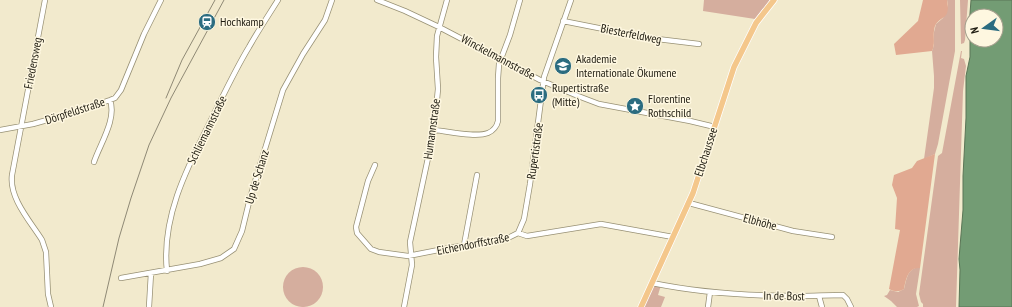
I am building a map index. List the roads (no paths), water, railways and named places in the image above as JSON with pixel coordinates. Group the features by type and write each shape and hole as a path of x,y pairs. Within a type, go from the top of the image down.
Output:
{"main road":[{"name":"Elbchaussee","path":"641,307 689,203 731,75 756,23 774,0"}],"street":[{"name":"Friedensweg","path":"45,0 12,175 12,188 14,195 44,244 46,252 48,294 51,307"},
{"name":"Dörpfeldstraße","path":"0,130 21,127 57,118 114,98 121,90 144,34 161,0"},
{"name":"Schliemannstraße","path":"167,270 167,246 172,218 180,187 187,169 249,47 278,0"},
{"name":"Up de Schanz","path":"121,278 200,264 221,258 230,253 236,246 242,231 250,198 283,90 303,54 325,20 332,0"},
{"name":"Winckelmannstraße","path":"377,0 439,27 544,82 599,104 715,127"},
{"name":"Humannstraße","path":"404,307 411,269 411,239 434,130 438,89 437,43 439,27 446,0"},
{"path":"434,130 488,134 494,129 498,121 498,78 500,60 510,35 520,0"},
{"name":"Rupertistraße","path":"518,233 523,223 530,184 545,72 571,0"},
{"name":"Biesterfeldweg","path":"564,21 650,38 699,44"},
{"path":"94,162 106,134 111,116 112,109 110,100"},
{"name":"Eichendorffstraße","path":"374,165 368,181 356,227 357,233 371,249 393,255 411,256 464,245 506,239 518,233 527,236 601,224 673,237"},
{"path":"464,245 477,175"},
{"name":"Elbhöhe","path":"689,203 793,231 832,237"},
{"path":"149,307 151,273"},
{"name":"In de Bost","path":"652,283 710,292 769,296 843,295 851,307"},
{"path":"708,307 710,292"},
{"path":"819,296 822,307"}],"tram line":[{"path":"166,98 182,60 215,0"},
{"path":"103,307 119,238 149,145 171,98 224,0"}],"place":[{"name":"Hochkamp","path":"207,22"},
{"name":"Akademie Internationale Ökumene","path":"563,66"},
{"name":"Rupertistraße (Mitte)","path":"539,95"},
{"name":"Florentine Rothschild","path":"635,106"}]}
